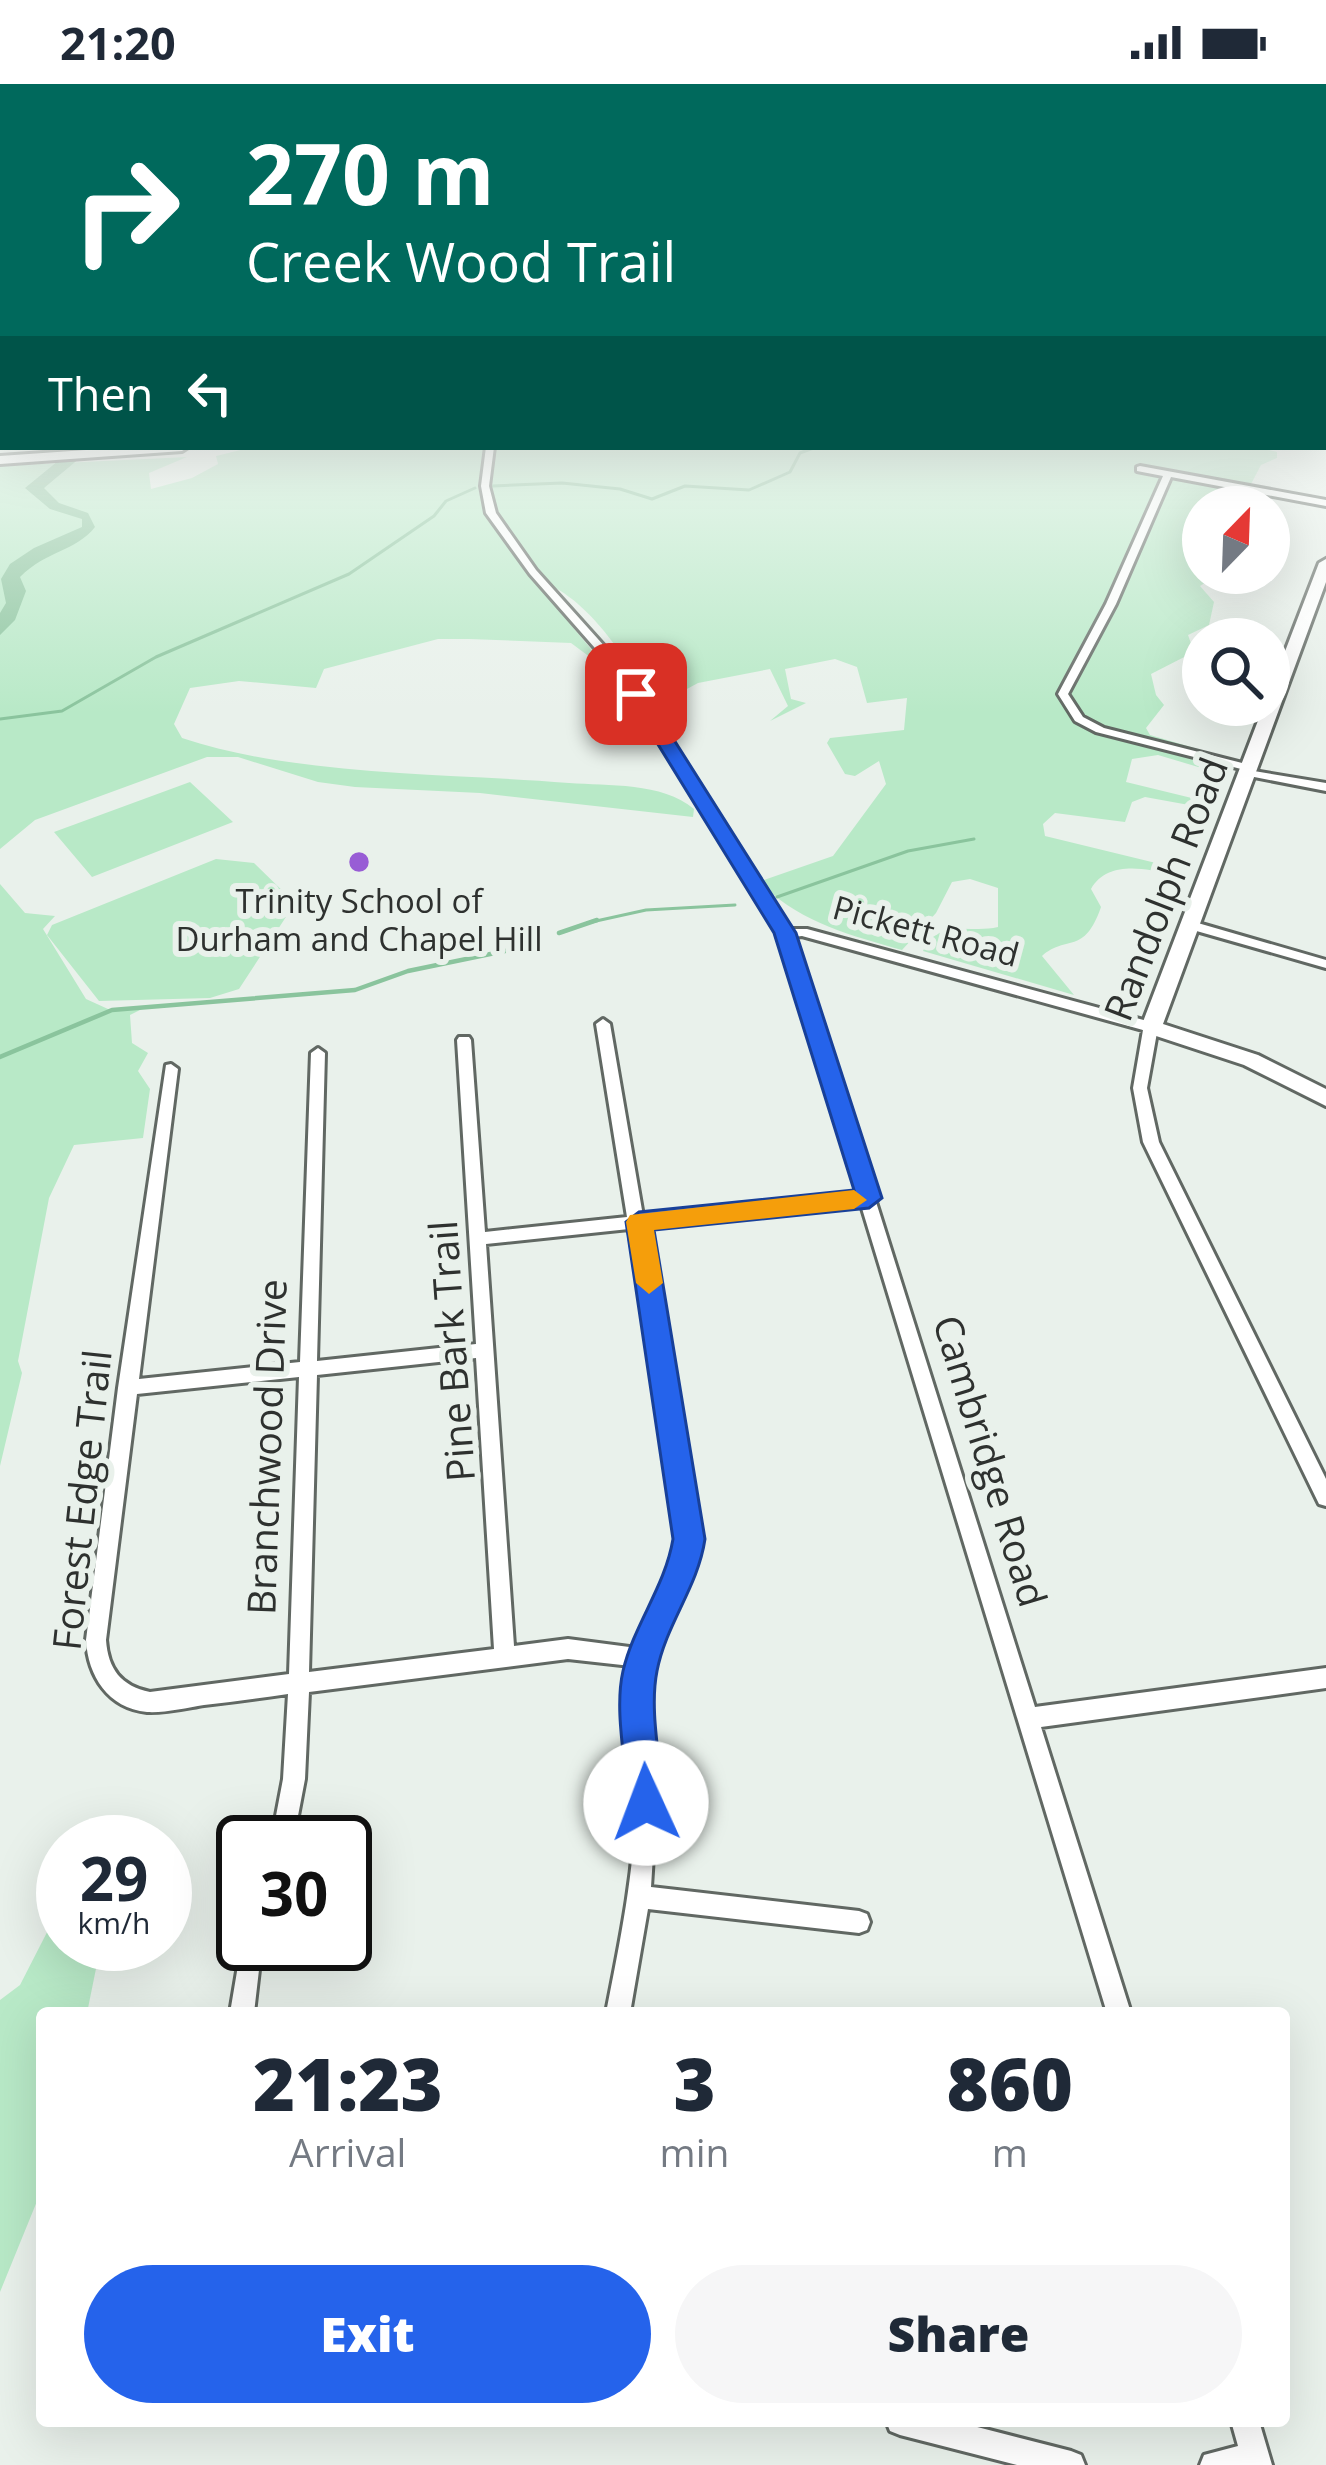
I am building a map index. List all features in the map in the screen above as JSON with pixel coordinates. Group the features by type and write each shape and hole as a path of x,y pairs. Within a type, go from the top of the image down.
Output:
{"street":[{"name":"Pickett Road","path":"485,490 491,513 533,572 620,670 785,933 802,932 1151,1027 1251,1060 1326,1098"},
{"path":"1162,490 1064,694 1079,719 1100,730 1325,787"},
{"path":"1244,490 1326,503"},
{"name":"Randolph Road","path":"1326,563 1151,1027 1140,1076 1151,1142 1326,1498"},
{"path":"1190,926 1326,964"},
{"name":"Cambridge Road","path":"785,933 1117,2007"},
{"path":"603,1024 689,1539 684,1569 643,1658 638,1694 646,1775 640,1897 619,2007"},
{"name":"Pine Bark Trail","path":"464,1040 505,1657"},
{"name":"Branchwood Drive","path":"287,1815 299,1683 318,1053"},
{"name":"Forest Edge Trail","path":"171,1069 96,1640 103,1675 128,1697 150,1702 505,1657 595,1649 643,1658"},
{"path":"477,1239 869,1198"},
{"path":"127,1388 485,1350"},
{"path":"1028,1718 1326,1678"},
{"path":"640,1897 859,1922"},
{"path":"243,2007 247,1971"},
{"path":"923,2427 1072,2465"},
{"path":"1214,2465 1256,2460 1247,2427"}],"shaded area":[{"path":"0,490 1182,490 1182,594 1207,594 1214,602 1211,618 1182,618 1182,658 1151,674 1164,705 1146,728 1150,735 1225,757 1215,772 1158,755 1132,759 1126,782 1204,801 1200,807 1145,797 1132,802 1125,822 1055,813 1043,824 1045,836 1160,864 1170,874 1126,869 1098,880 1091,889 1101,907 1088,932 1042,956 1074,995 923,951 946,930 998,927 998,888 970,879 952,882 936,913 902,950 812,919 765,887 764,880 833,856 886,784 879,761 855,776 845,774 827,743 830,738 904,730 907,698 867,703 857,667 835,659 785,669 791,699 806,703 770,721 788,706 770,669 698,683 661,703 648,699 601,627 569,597 533,579 610,672 571,643 438,639 324,669 316,688 239,681 190,688 174,724 182,738 273,760 651,790 681,800 694,809 693,817 480,793 355,787 318,782 238,757 207,757 35,820 0,849"},
{"path":"28,490 46,490 59,503 88,513 95,527 79,542 20,577 26,591 15,620 0,635 0,613 6,603 1,579 10,564 82,527 82,519 50,509"},
{"path":"190,782 233,822 92,877 54,832"},
{"path":"216,859 254,863 295,903 239,989 210,998 99,1001 47,935 52,925"},
{"path":"0,884 25,913 55,916 43,929 86,999 108,1009 148,1006 130,1015 132,1043 148,1053 138,1071 150,1089 143,1138 74,1145 49,1198 18,1361 22,1373 0,1466"},
{"path":"36,1954 36,1971 96,1971 88,2007 36,2007 36,2204 0,2292 0,2000 20,1985"}],"waterway":[{"path":"0,719 62,711 156,657 349,574 434,516 446,501 470,490"},
{"path":"624,490 652,499 675,490"},
{"path":"777,897 908,851 974,839"},
{"path":"590,922 646,910 735,905"},
{"path":"590,922 597,920"},
{"path":"559,933 590,922"},
{"path":"0,1057 112,1010 355,990 408,971 510,950"}],"slow traffic":[{"path":"649,1283 639,1222 854,1200"}],"place":[{"name":"Trinity School of Durham and Chapel Hill","path":"359,862"}],"route":[{"path":"636,694 785,933 869,1198 639,1222 689,1539 684,1569 648,1641 638,1677 646,1803"}]}
